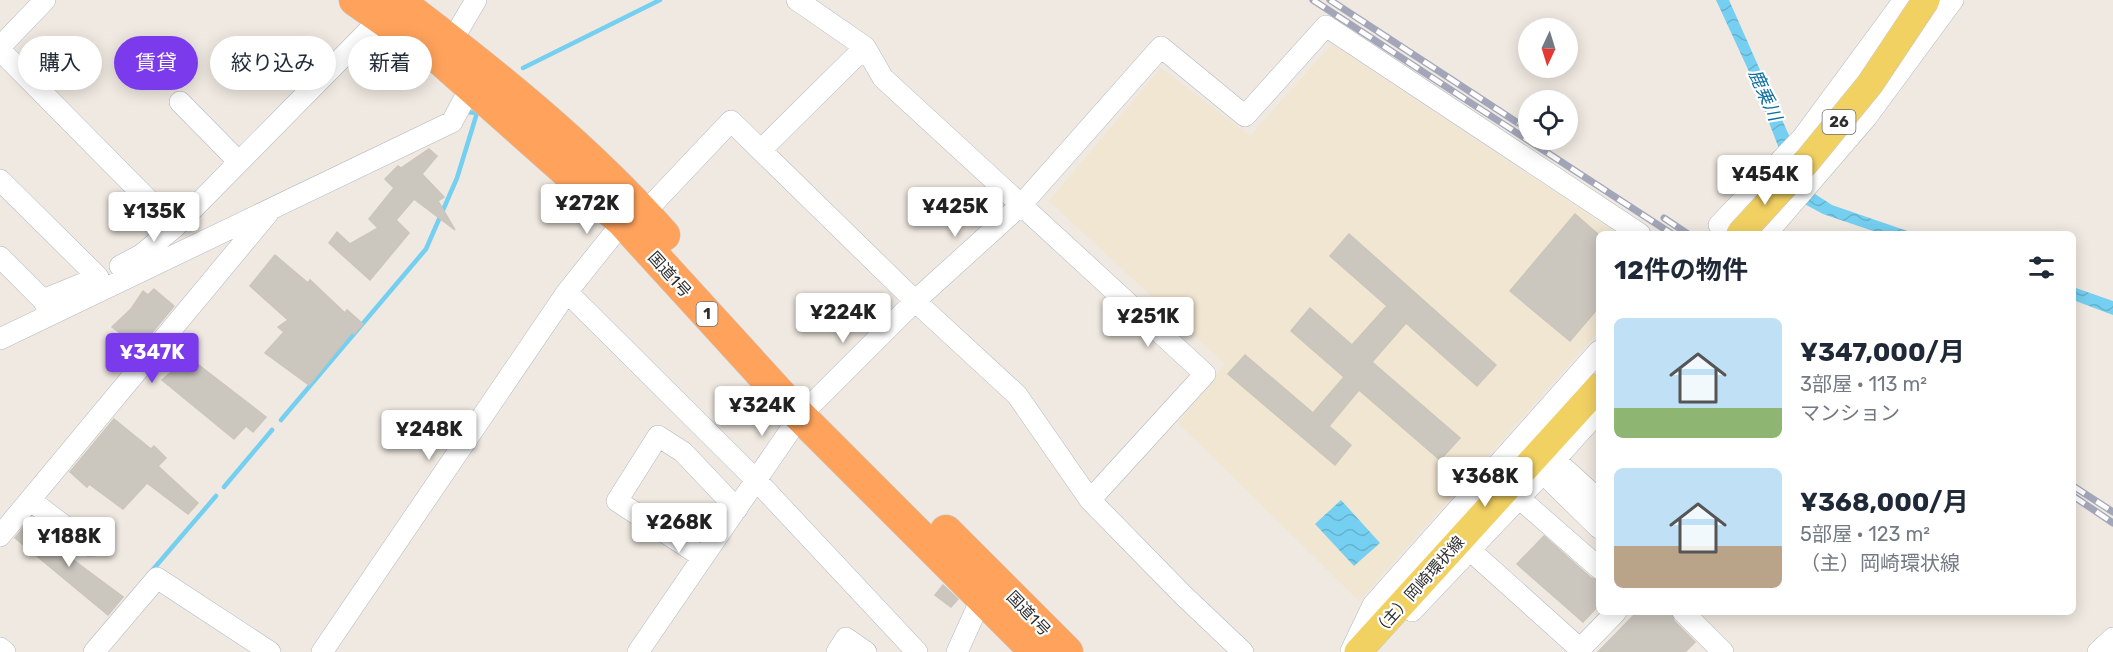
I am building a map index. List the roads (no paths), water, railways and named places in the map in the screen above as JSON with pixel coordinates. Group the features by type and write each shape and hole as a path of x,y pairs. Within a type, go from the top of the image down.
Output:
{"highway":[{"name":"国道1号","path":"356,0 389,9 452,41 551,124 634,213 806,409 989,588 1067,652"},
{"name":"国道1号","path":"389,9 470,88 634,213"},
{"name":"国道1号","path":"989,588 1036,652"}],"main road":[{"name":"26","path":"1729,230 1808,160 1870,84 1926,0"},
{"name":"（主）岡崎環状線","path":"1358,652 1596,390"}],"street":[{"path":"45,0 0,49 175,227"},
{"path":"452,41 476,0"},
{"path":"797,0 865,47 883,78 1205,374 1090,500"},
{"path":"1729,230 1774,165 1803,137 1904,0"},
{"path":"1769,231 1866,118 1953,0"},
{"path":"0,339 47,307 141,255 175,227 389,9"},
{"path":"638,652 701,556 737,509 806,409 915,301 1022,204 1161,47 1245,116 1326,26 1635,231"},
{"path":"761,150 865,47"},
{"path":"47,307 274,207 452,122 470,88"},
{"path":"180,102 239,162"},
{"path":"322,652 567,292 634,213 731,121 915,301 1017,395 1090,500 1183,595 1243,652"},
{"path":"1803,137 1827,166"},
{"path":"0,180 98,277"},
{"path":"0,536 274,207"},
{"path":"0,257 47,307"},
{"path":"567,292 756,480 917,652"},
{"path":"1351,652 1373,604 1596,354"},
{"path":"1366,652 1391,633 1471,551 1596,414"},
{"path":"701,556 617,501 658,436 683,452 737,509"},
{"path":"1549,466 1596,498"},
{"path":"1549,466 1596,524"},
{"path":"1519,498 1596,565"},
{"path":"30,500 91,546"},
{"path":"1471,551 1580,649 1613,615"},
{"path":"94,652 157,578 270,652"},
{"path":"957,652 989,588"},
{"path":"1686,615 1717,650"},
{"path":"837,652 846,638 866,652"},
{"path":"2098,652 2113,638"},
{"path":"0,648 5,652"}],"water":[{"name":"鹿乗川","path":"1716,0 1729,0 1815,194 1832,205 1907,231 1873,231 1823,214 1799,201 1752,78"},
{"path":"2076,288 2113,301 2113,315 2076,301"},
{"path":"1341,500 1380,543 1354,566 1315,524"}],"waterway":[{"path":"523,68 660,0"},
{"path":"281,420 426,249 457,178 477,113 466,112"},
{"path":"224,487 272,430"},
{"path":"150,573 216,496"}],"railway":[{"path":"1313,0 1667,231"},
{"path":"1330,0 1518,123"},
{"path":"1664,218 1684,231"},
{"path":"2076,488 2113,512"},
{"path":"2076,498 2113,523"}]}
